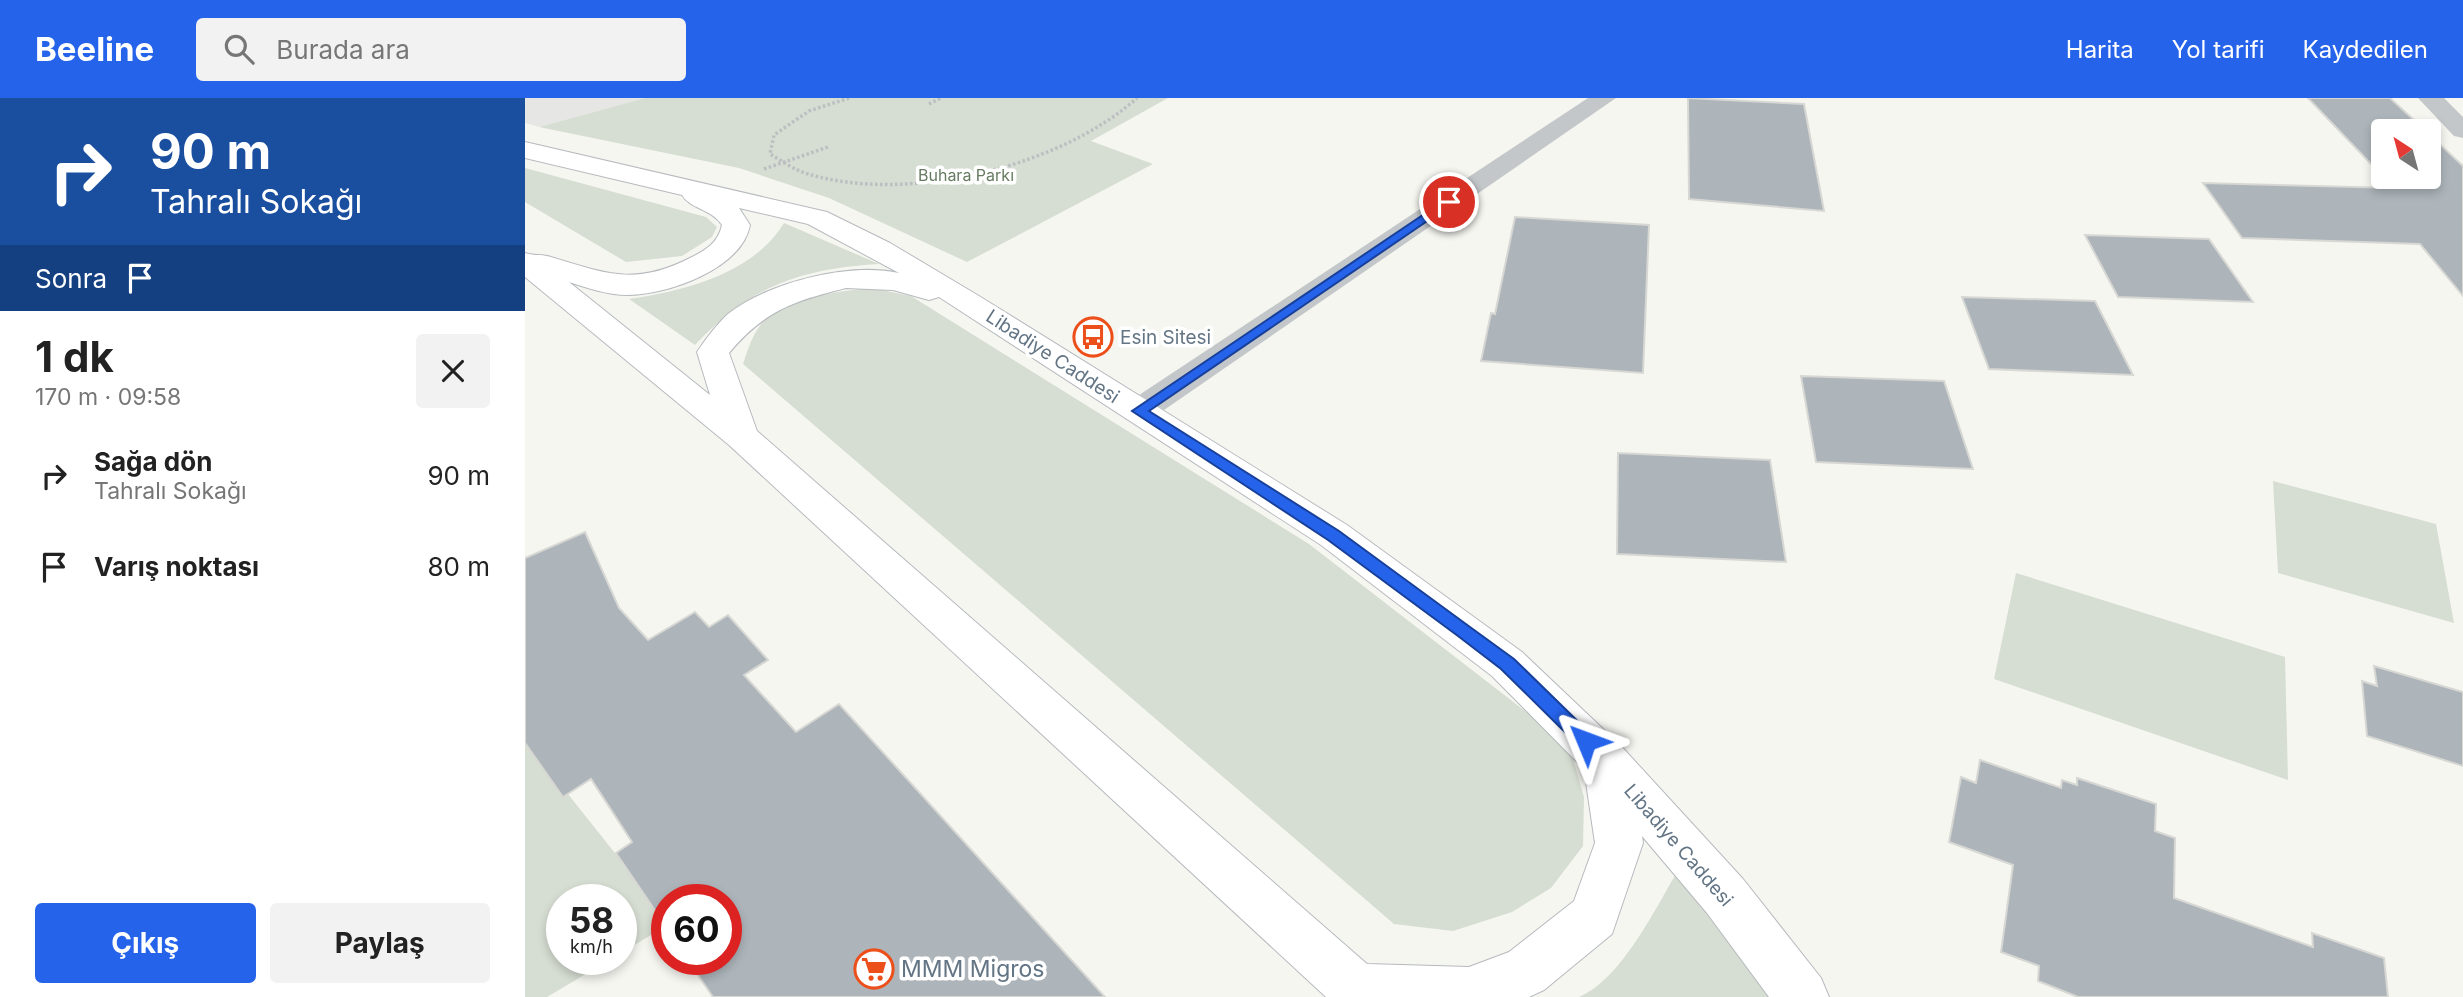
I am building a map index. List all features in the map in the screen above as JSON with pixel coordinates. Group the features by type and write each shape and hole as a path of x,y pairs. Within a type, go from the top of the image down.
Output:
{"main road":[{"name":"Libadiye Caddesi","path":"525,150 817,218 880,249 968,302 1334,536 1507,664 1605,760 1725,896 1802,997"},
{"path":"525,260 586,279 627,286 670,276 709,261 731,241 736,225 726,209 658,180"},
{"path":"525,260 741,437 1360,995 1469,995 1526,972 1594,917 1619,843 1605,760"},
{"path":"741,437 713,352 739,321 787,294 846,279 895,281 968,302"}],"street":[{"path":"1139,411 1604,98"},
{"path":"2430,98 2463,131"}],"path":[{"path":"849,98 809,111 774,135 769,154 807,174 873,182 926,182 1015,163 1124,113 1137,98"},
{"path":"929,104 941,98"}],"shaded area":[{"path":"525,98 645,98 539,127 525,123"}],"green space":[{"name":"Buhara Parkı","path":"645,98 1168,98 1091,141 1153,164 967,262 829,198 739,168 539,127"},
{"path":"525,168 706,217 717,227 712,237 682,256 626,262 525,202"},
{"path":"784,223 879,264 824,270 778,284 736,308 695,345 629,299 694,285 736,267 771,241"},
{"path":"872,288 911,296 1309,544 1569,745 1584,797 1583,846 1551,888 1512,912 1453,931 1394,924 743,364 759,327 777,310 817,296"},
{"path":"2273,481 2436,524 2454,623 2278,573"},
{"path":"2016,573 2285,657 2288,780 1994,679"},
{"path":"525,740 622,862 651,904 651,935 637,943 637,884 546,884 546,975 584,975 547,997 525,997"},
{"path":"1680,867 1776,997 1579,997 1595,988 1624,959"}],"building":[{"path":"1688,98 1804,104 1824,211 1689,199"},
{"path":"2308,98 2390,98 2413,119 2371,119 2371,164"},
{"path":"2441,145 2463,166 2463,296 2420,244 2242,238 2203,183 2441,189"},
{"path":"1515,217 1649,225 1643,373 1481,361 1491,313 1495,314"},
{"path":"2085,235 2209,239 2253,302 2118,297"},
{"path":"1962,297 2095,301 2133,375 1989,369"},
{"path":"1801,376 1944,381 1973,469 1816,462"},
{"path":"1618,453 1770,460 1786,562 1617,554"},
{"path":"585,532 619,608 648,640 695,612 709,627 728,615 768,660 744,675 796,732 839,704 1105,997 713,997 698,975 742,975 742,884 651,884 651,904 616,853 632,842 591,779 563,797 525,743 525,558"},
{"path":"2374,666 2463,692 2463,766 2367,736 2362,681 2377,686"},
{"path":"1980,760 2061,788 2062,780 2077,785 2077,778 2156,804 2155,831 2175,838 2174,898 2313,947 2312,933 2384,958 2388,997 2078,997 2038,981 2039,966 2001,952 2013,865 1949,842 1961,777 1976,783"}],"place":[{"name":"Esin Sitesi","path":"1093,337"},
{"name":"MMM Migros","path":"874,969"}],"route":[{"path":"1449,202 1139,411 1334,536 1507,664 1586,741"}]}
